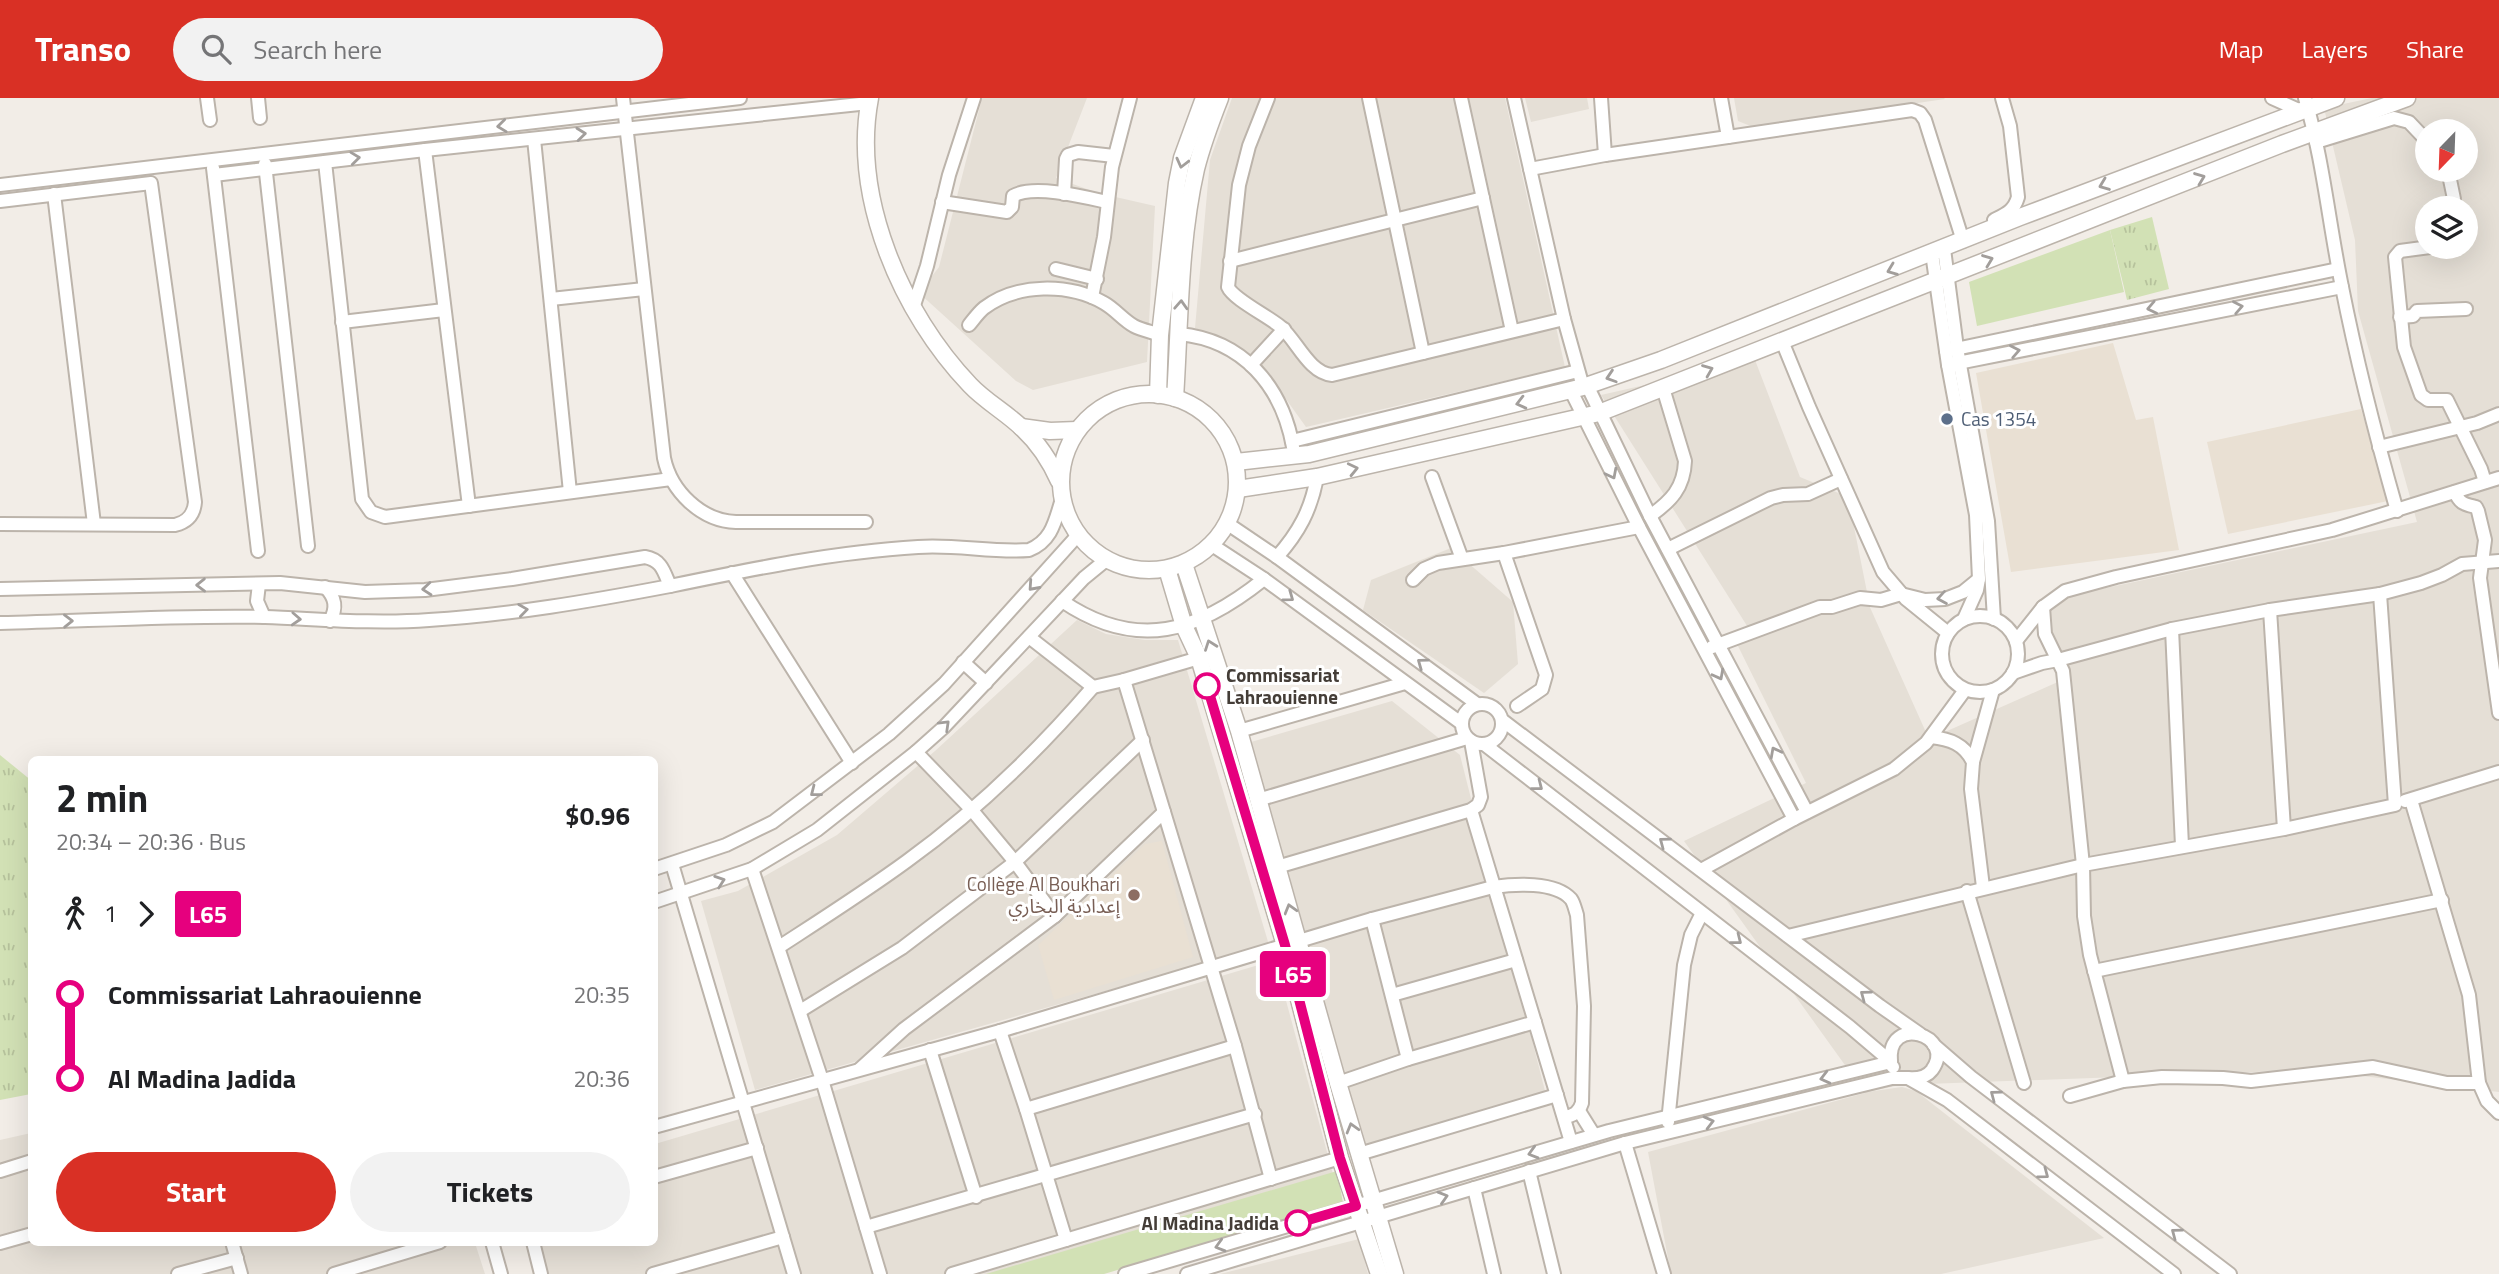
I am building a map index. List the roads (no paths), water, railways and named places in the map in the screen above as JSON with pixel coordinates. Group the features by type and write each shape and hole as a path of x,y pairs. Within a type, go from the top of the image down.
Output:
{"street":[{"path":"207,98 210,120"},
{"path":"258,98 260,118"},
{"path":"622,98 664,458 671,479 701,512 726,522 866,522"},
{"path":"0,185 740,98"},
{"path":"913,308 974,98"},
{"path":"1092,297 1097,279 1114,156 1130,98"},
{"path":"1158,395 1160,335 1177,183 1182,158 1203,98"},
{"path":"1175,398 1184,249 1193,185 1220,98"},
{"path":"1268,98 1243,165 1230,261 1229,291 1284,329 1316,369 1332,375 1564,319"},
{"path":"1369,98 1423,353"},
{"path":"1461,98 1512,331"},
{"path":"1514,98 1579,384 1583,418 1794,819"},
{"path":"1601,98 1605,155"},
{"path":"1721,98 1728,137"},
{"path":"1236,463 1579,384 1661,360 1938,251 2010,212 2015,206 2018,197 2010,126 2002,98"},
{"path":"2272,98 2304,106"},
{"path":"1962,238 2304,106 2336,98"},
{"path":"1238,489 1317,477 1599,413 1941,278 2315,137 2407,98"},
{"path":"0,622 264,617 330,621 428,620 602,599 835,555 949,546 1029,550 1039,546 1052,530 1061,491 1065,455 1077,430 1087,419 1111,402 1126,397 1158,395 1175,398 1200,410 1220,429 1230,445 1236,463 1238,489 1228,524 1212,545 1184,564 1150,571 1106,560 1090,549 1077,535 1070,524 1061,491 1043,452 1021,427 988,402 957,370 913,308 886,247 874,203 867,143 869,100 805,104 626,130 214,175"},
{"path":"2304,106 2315,137 2342,287 2368,408 2397,511"},
{"path":"1530,169 1605,155 1905,110 1920,113 1925,120 1962,238"},
{"path":"2315,137 2394,118 2409,122 2415,128"},
{"path":"534,139 570,492"},
{"path":"425,150 468,506"},
{"path":"1064,194 1066,159 1069,155 1078,152 1114,156"},
{"path":"264,154 308,546"},
{"path":"212,160 258,551"},
{"path":"325,162 362,499 367,509 375,515 385,517 671,479"},
{"path":"0,201 151,183 195,502 192,515 180,524 0,524"},
{"path":"942,202 1007,212 1012,207 1013,196 1017,193 1064,194 1107,202"},
{"path":"54,194 94,524"},
{"path":"1230,261 1483,198"},
{"path":"2415,250 2397,253 2395,257 2404,347 2421,395 2428,400 2447,400 2485,482"},
{"path":"1938,251 1976,515 1979,579 1964,619"},
{"path":"1056,269 1097,279"},
{"path":"1952,350 2339,269"},
{"path":"1954,364 2342,287"},
{"path":"969,325 984,309 1003,298 1047,288 1070,290 1092,297 1105,303 1135,327 1160,335"},
{"path":"551,299 644,289"},
{"path":"2400,317 2413,316 2417,312 2466,309"},
{"path":"342,322 444,310"},
{"path":"1251,365 1284,329"},
{"path":"1179,334 1199,335 1213,340 1251,365 1282,408 1293,448"},
{"path":"1782,341 1878,561 1901,594 1948,633"},
{"path":"1954,364 1987,521 1994,619"},
{"path":"1579,384 1599,413 1650,516 1807,812"},
{"path":"1650,516 1666,505 1676,493 1685,470 1685,461 1663,388"},
{"path":"2379,447 2477,423 2499,414"},
{"path":"1021,427 1050,431 1077,430"},
{"path":"1277,557 1293,540 1304,521 1313,500 1317,477"},
{"path":"1432,477 1462,559"},
{"path":"2016,641 2043,607 2065,592 2088,584 2333,530 2499,478"},
{"path":"1668,549 1771,498 1808,494 1841,480"},
{"path":"2455,492 2464,505 2476,507 2485,540 2480,578 2499,713"},
{"path":"1228,524 1478,704"},
{"path":"1413,580 1431,565 1639,527"},
{"path":"658,868 726,845 773,822 852,763 917,709 1077,535"},
{"path":"1212,545 1264,579 1461,723"},
{"path":"1504,553 1546,675 1542,689 1517,706"},
{"path":"0,589 259,583 304,584 365,592 425,590 645,557 655,559 662,565 670,586"},
{"path":"658,901 752,869 817,830 944,727 1091,570 1106,560"},
{"path":"2013,673 2172,629 2270,610 2380,594 2421,583 2462,564 2499,561"},
{"path":"1184,564 1239,731 1277,867 1340,1158 1379,1274"},
{"path":"1167,569 1184,626 1199,658 1338,1083 1395,1274"},
{"path":"732,573 852,763"},
{"path":"1062,601 1085,617 1109,625 1159,630 1201,620 1232,604 1264,579"},
{"path":"1705,649 1820,607 1836,607 1860,598 1881,600 1901,594 1925,600 1945,599 1963,592 1979,579"},
{"path":"259,583 257,601 264,617"},
{"path":"325,587 332,594 335,603 330,621"},
{"path":"2380,594 2395,805"},
{"path":"2043,607 2045,634 2063,671 2083,865 2084,916 2094,971 2123,1081"},
{"path":"2270,610 2284,829"},
{"path":"1973,616 1994,619 2007,627 2016,641 2018,657 2013,673 2005,683 1993,690 1965,690 1945,672 1941,659 1942,645 1948,633 1964,619 1973,616"},
{"path":"2172,629 2182,846"},
{"path":"1029,638 1093,687"},
{"path":"779,947 908,860 971,809 1053,733 1093,687 1199,658"},
{"path":"963,662 986,683"},
{"path":"1124,680 1235,1046 1272,1179"},
{"path":"1239,731 1405,683"},
{"path":"1701,870 1807,812 1894,769 1931,737 1965,690"},
{"path":"1983,887 1971,789 1973,762 1993,690"},
{"path":"1277,867 1471,810 1478,805 1481,797 1469,740 1462,731 1461,723 1463,714 1469,707 1486,704 1493,707 1502,720 1933,1043 1971,1077 2230,1274"},
{"path":"1484,744 1498,736 1502,729 1502,720"},
{"path":"1931,737 1949,739 1967,751 1973,762"},
{"path":"800,1011 902,948 1015,862 1143,740"},
{"path":"1258,800 1469,740 1484,744 1850,1027 1891,1062 1900,1075 1947,1100 2174,1274"},
{"path":"916,752 971,809 1055,916"},
{"path":"1788,936 2083,865 2284,829 2395,805 2499,772"},
{"path":"2411,800 2469,995 2479,1083 2487,1101 2499,1113"},
{"path":"1471,810 1571,1142"},
{"path":"859,1069 904,1030 1055,916 1164,813"},
{"path":"672,864 794,1274"},
{"path":"752,869 822,1080 880,1274"},
{"path":"658,1127 1000,1031 1372,919 1493,887 1531,884 1565,894 1573,903 1582,967 1584,1006 1582,1103 1579,1111 1564,1117"},
{"path":"1967,891 2024,1083"},
{"path":"2094,971 2442,900"},
{"path":"1667,1133 1684,965 1690,935 1702,913"},
{"path":"1372,919 1408,1059"},
{"path":"1392,995 1516,960"},
{"path":"1338,1083 1408,1059 1535,1022"},
{"path":"1000,1031 1066,1240"},
{"path":"1891,1062 1892,1047 1896,1040 1909,1033 1920,1034"},
{"path":"1125,1274 1359,1214 1378,1217 1625,1143 1892,1078 1922,1078 1933,1068 1937,1054 1933,1043"},
{"path":"1026,1109 1235,1046"},
{"path":"930,1050 976,1197"},
{"path":"1189,1274 1359,1214 1373,1201 1594,1135 1891,1062"},
{"path":"2070,1096 2123,1081 2162,1077 2251,1081 2373,1067 2447,1083 2479,1083"},
{"path":"1359,1154 1558,1095"},
{"path":"1579,1111 1594,1135"},
{"path":"866,1227 1255,1114"},
{"path":"1625,1143 1664,1274"},
{"path":"658,1176 757,1148"},
{"path":"952,1274 1340,1158"},
{"path":"0,1171 28,1162"},
{"path":"1529,1171 1554,1274"},
{"path":"1474,1188 1494,1274"},
{"path":"0,1243 28,1235"},
{"path":"653,1274 783,1237"},
{"path":"233,1246 241,1274"},
{"path":"334,1274 427,1246"},
{"path":"493,1246 501,1274"},
{"path":"534,1246 541,1274"},
{"path":"178,1274 237,1258"}],"place":[{"name":"Cas 1354","path":"1947,419"},
{"name":"Commissariat Lahraouienne","path":"1207,686"},
{"name":"Collège Al Boukhari إعدادية البخاري","path":"1134,895"},
{"name":"Al Madina Jadida","path":"1298,1223"}]}
